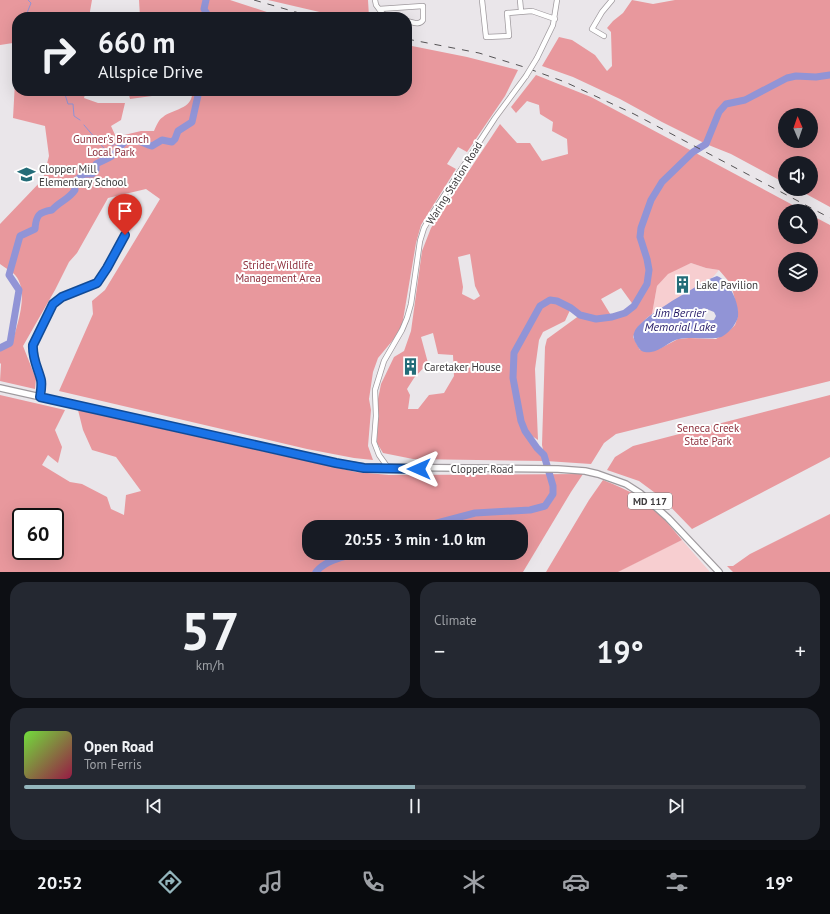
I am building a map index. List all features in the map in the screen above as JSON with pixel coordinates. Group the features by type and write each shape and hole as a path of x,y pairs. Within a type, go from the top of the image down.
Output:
{"main road":[{"name":"Clopper Road","path":"0,388 364,468 558,469 579,470 598,474 626,484 640,493 668,518 719,572"}],"street":[{"path":"374,0 381,12"},
{"path":"482,0 486,38 509,36 507,13 532,11 554,19"},
{"path":"520,0 521,12"},
{"name":"Waring Station Road","path":"389,469 379,455 374,442 376,416 374,390 384,361 402,330 407,318 417,256 424,228 491,125 537,58 550,33 558,0"},
{"path":"604,36 592,29 611,0"},
{"path":"379,9 423,6 422,23 418,24 412,22"},
{"path":"40,397 41,380 32,352 33,345 53,304 62,297 97,283 125,235"}],"shaded area":[{"path":"691,263 706,268 719,270 713,277 652,314 657,286 668,273"},
{"path":"682,540 710,572 617,572"}],"green space":[{"path":"0,0 92,0 90,12 12,12 12,43 0,45"},
{"path":"139,0 230,0 267,12 140,12"},
{"path":"268,0 368,0 369,12 320,12"},
{"path":"632,0 653,4 675,0 830,0 830,207 810,196 818,196 818,156 778,156 778,179 731,154 706,144 662,122 620,99 573,77 542,66 559,37 572,40 595,55 607,71 612,66 611,32 607,28 623,13"},
{"name":"Strider Wildlife Management Area","path":"412,46 467,57 518,70 505,96 467,152 458,147 447,164 456,169 421,225 416,243 402,326 378,358 373,372 369,399 371,410 368,446 373,460 307,449 59,391 93,314 92,301 105,290 160,199 146,189 108,198 77,253 69,262 23,346 36,379 35,389 0,381 0,351 12,344 19,317 22,297 18,280 13,273 0,264 0,224 43,179 49,156 45,126 13,118 14,96 85,96 84,98 98,103 125,103 121,120 111,126 116,137 141,131 154,131 162,118 167,114 182,108 190,102 192,97 412,96"},
{"path":"536,75 591,97 791,204 778,204 778,244 818,244 818,219 830,225 830,381 616,434 604,443 591,464 546,461 413,459 383,453 377,443 378,399 381,384 394,357 404,351 411,331 422,251 431,228 500,124 517,143 530,143 542,161 568,154 567,139 552,131 553,122 540,114 539,105 527,101 516,113 511,107","holes":["470,254 475,286 480,296 474,300 462,294 463,287 458,257","691,263 706,268 719,270 731,284 738,316 735,325 716,339 678,339 659,349 640,350 633,337 636,330 652,314 657,286 668,274","621,288 634,306 625,313 612,317 601,299","571,308 580,315 547,339 545,347 542,445 544,454 537,448 526,432 538,440 535,369 539,340 543,332 565,321","433,333 438,354 453,355 454,376 444,393 429,395 418,409 408,409 410,395 407,389 414,378 428,363 421,337"]},
{"path":"129,96 152,96 130,99"},
{"path":"0,395 65,410 55,430 62,447 58,463 48,455 42,465 70,482 82,484 107,497 111,509 124,515 126,495 141,491 116,457 92,450 83,430 78,410 356,472 389,475 583,474 523,572 0,572"},
{"name":"Seneca Creek State Park","path":"830,395 830,457 692,529 662,498 639,481 607,470 615,457 633,446"},
{"path":"603,480 628,491 648,503 664,518 682,540 618,572 546,572 589,500"},
{"path":"830,514 830,572 733,572 727,566 733,566 750,554"}],"water":[{"name":"Jim Berrier Memorial Lake","path":"717,276 721,278 726,282 733,293 737,306 738,317 730,330 723,336 719,337 684,338 672,342 655,351 644,352 641,350 635,342 634,337 634,333 638,327 655,312 707,280","holes":["704,308 714,312 716,316 714,320 705,320 698,314 699,310"]}],"waterway":[{"path":"27,12 31,3 28,0"},
{"path":"206,0 204,9 206,12"},
{"path":"448,520 475,513 530,510 545,506 553,494 553,486 544,455 525,431 521,421 513,378 514,353 540,306 550,300 557,301 571,308 580,315 596,319 612,317 625,313 634,306 647,284 649,270 640,237 641,228 651,200 662,182 693,152 706,144 719,112 726,104 745,100 787,78 796,76 816,77 830,75"},
{"path":"66,96 68,104 73,104 74,116 80,120"},
{"path":"0,348 10,343 19,290 9,275 20,236 35,229 37,217 41,213 52,210 70,196 75,190 74,182 84,174 92,174 96,170 96,164 113,155 125,142 133,140 152,146 162,140 172,142 178,131 192,122 198,96"},
{"path":"84,125 106,150 118,142 123,142"},
{"path":"316,572 320,568 336,560"}],"railway":[{"path":"254,0 296,12"},
{"path":"412,40 479,53 565,82 634,114 830,218"}],"place":[{"name":"Clopper Mill Elementary School","path":"26,175"},
{"name":"Lake Pavilion","path":"683,285"},
{"name":"Caretaker House","path":"411,367"}],"route":[{"path":"125,235 97,283 81,291 62,297 53,304 33,345 32,352 41,380 42,387 40,397 336,463 364,468 419,469"}],"park label":[{"name":"Gunner's Branch Local Park","path":"111,145"}]}
